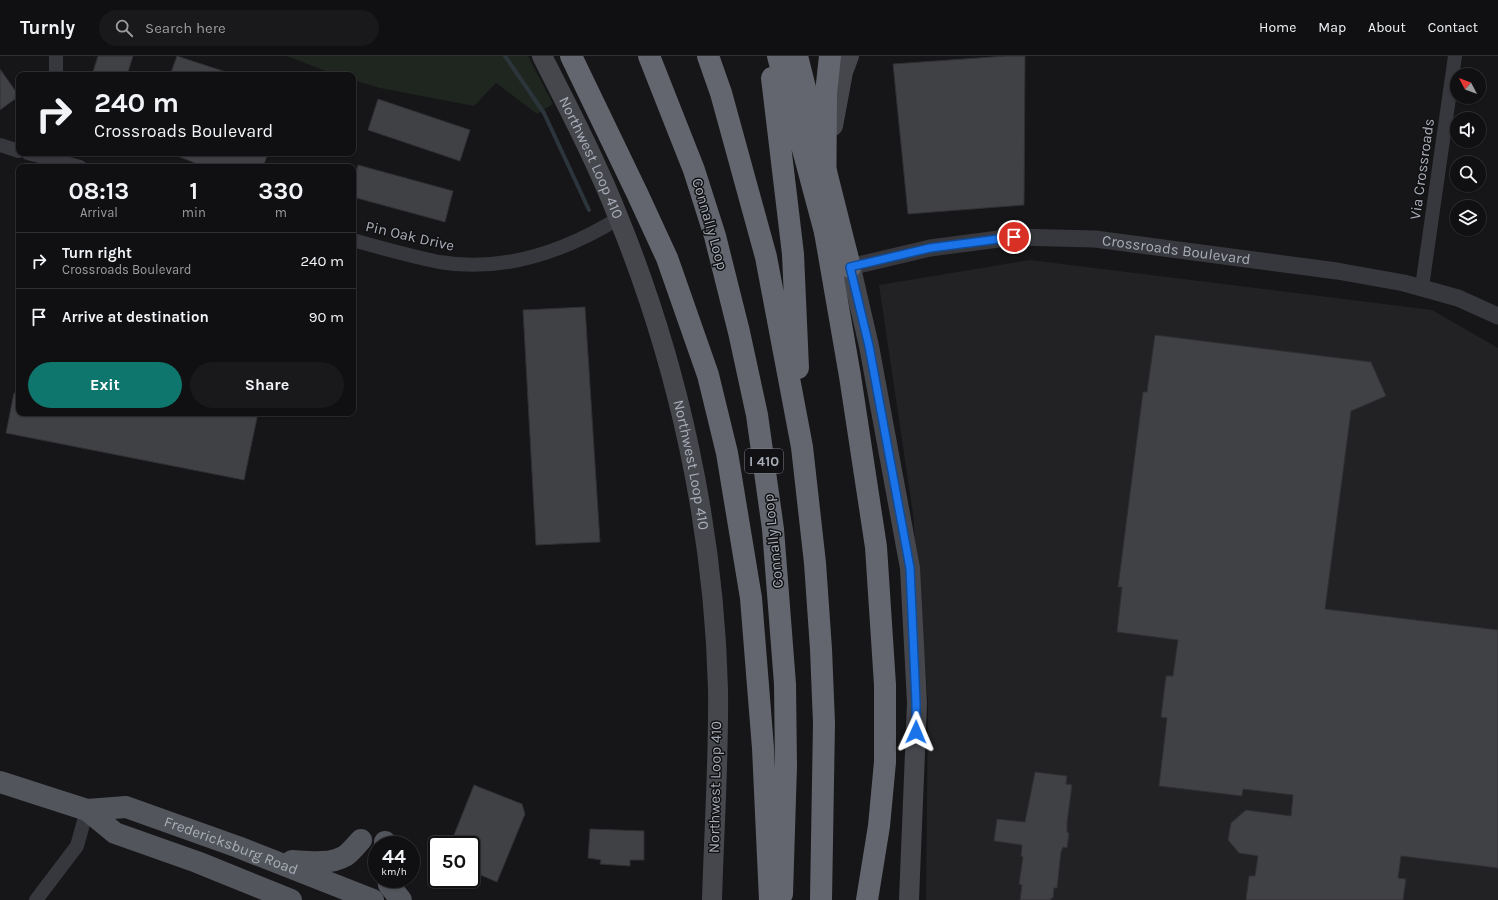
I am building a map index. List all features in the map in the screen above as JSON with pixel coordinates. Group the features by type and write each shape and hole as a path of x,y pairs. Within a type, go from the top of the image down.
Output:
{"highway":[{"path":"571,56 647,213 667,258 708,375 727,453 751,598 763,748 770,900"},
{"name":"Connally Loop","path":"649,56 694,170 712,229 739,332 757,415 774,529 784,684 786,766 781,900"},
{"name":"I 410","path":"708,56 720,93 766,257 802,447 816,563 821,649 824,723 821,900"},
{"path":"769,56 794,254 802,447"},
{"path":"778,56 825,232 850,376 876,547 885,685 885,762 879,826 867,900"},
{"path":"797,56 850,267"},
{"path":"825,232 826,93 830,56"}],"main road":[{"name":"Northwest Loop 410","path":"542,56 584,138 619,218 660,336 686,434 703,515 711,582 718,689 712,900"},
{"path":"849,56 843,72 833,118 833,172 850,267 869,346 910,568 916,703 910,900"},
{"name":"Fredericksburg Road","path":"0,782 87,810 126,807 272,860 349,896 373,900"},
{"name":"Fredericksburg Road","path":"87,810 114,834 197,862 291,900"},
{"path":"272,860 321,863 345,856 361,840"},
{"path":"391,888 400,900"}],"street":[{"path":"56,56 56,72"},
{"name":"Via Crossroads","path":"1422,287 1454,56"},
{"path":"0,145 16,150"},
{"path":"42,156 70,164"},
{"name":"Pin Oak Drive","path":"356,241 440,262 489,264 531,258 561,249 595,233 619,218"},
{"name":"Crossroads Boulevard","path":"850,267 930,248 1014,237 1096,239 1337,271 1422,287 1458,298 1498,316"},
{"path":"36,900 77,846 87,810"}],"shaded area":[{"path":"287,56 528,56 553,104 537,114 496,83 474,106 380,88 356,81 356,72 328,72"},
{"path":"1030,260 1432,310 1498,348 1498,900 926,900 928,702 913,514 879,285"}],"building":[{"path":"98,56 133,56 128,72 93,72"},
{"path":"177,56 226,72 171,72"},
{"path":"1025,56 1024,205 908,214 893,64"},
{"path":"0,69 16,92 16,98 0,110"},
{"path":"378,99 470,130 460,161 368,130"},
{"path":"178,156 267,156 264,164 198,164"},
{"path":"358,165 453,191 445,222 356,198 356,172"},
{"path":"585,307 600,542 536,545 523,310"},
{"path":"1155,335 1371,362 1386,396 1351,411 1325,609 1498,630 1498,868 1401,856 1398,878 1406,879 1403,900 1246,900 1249,876 1255,876 1258,856 1239,853 1228,840 1231,823 1246,810 1291,816 1293,795 1243,789 1242,796 1159,786 1167,718 1161,717 1166,676 1173,676 1178,640 1117,632 1122,587 1118,587 1143,392 1147,392"},
{"path":"14,393 16,393 16,416 257,416 244,480 6,433"},
{"path":"1035,772 1067,776 1066,784 1072,785 1067,823 1067,832 1069,833 1067,848 1063,847 1061,852 1057,888 1054,888 1053,898 1051,898 1051,900 1020,900 1022,885 1019,884 1023,857 1021,856 1022,845 994,841 997,819 1025,822"},
{"path":"474,785 522,804 525,814 497,882 480,875 480,836 454,836"},
{"path":"590,829 644,831 644,860 630,860 630,866 600,864 601,860 588,858"}],"waterway":[{"path":"505,56 544,113 589,210"}],"route":[{"path":"916,732 910,568 869,346 850,267 930,248 1014,237"}]}
